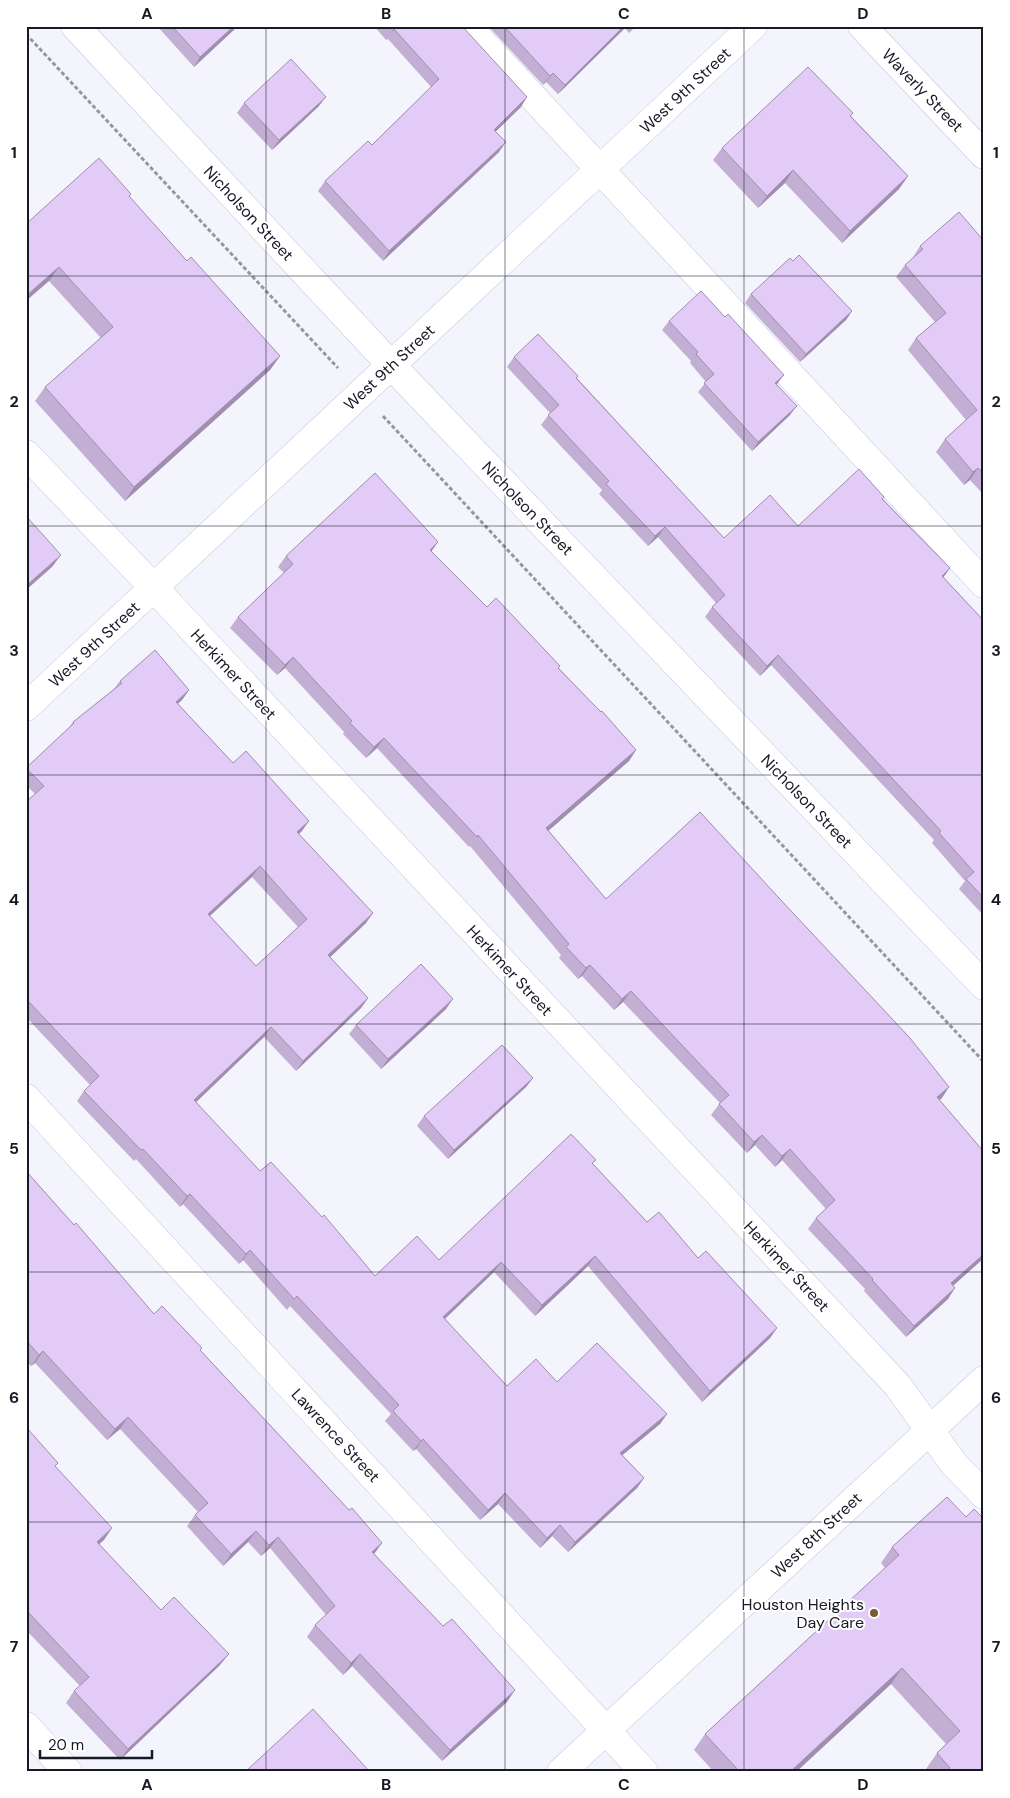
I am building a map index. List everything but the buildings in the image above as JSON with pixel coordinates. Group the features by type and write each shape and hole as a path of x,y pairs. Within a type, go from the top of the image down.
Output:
{"street":[{"name":"Nicholson Street","path":"75,26 391,365 984,986"},
{"path":"467,26 984,584"},
{"name":"West 9th Street","path":"26,707 753,26"},
{"name":"Waverly Street","path":"862,26 984,155"},
{"name":"Herkimer Street","path":"26,454 154,588 898,1386 954,1464 984,1495"},
{"name":"Lawrence Street","path":"26,1098 644,1772"},
{"name":"West 8th Street","path":"561,1772 984,1380"},
{"path":"26,1726 68,1772"}],"path":[{"path":"26,34 339,369"},
{"path":"380,412 984,1062"}],"place":[{"name":"Houston Heights Day Care","path":"874,1613"}]}
